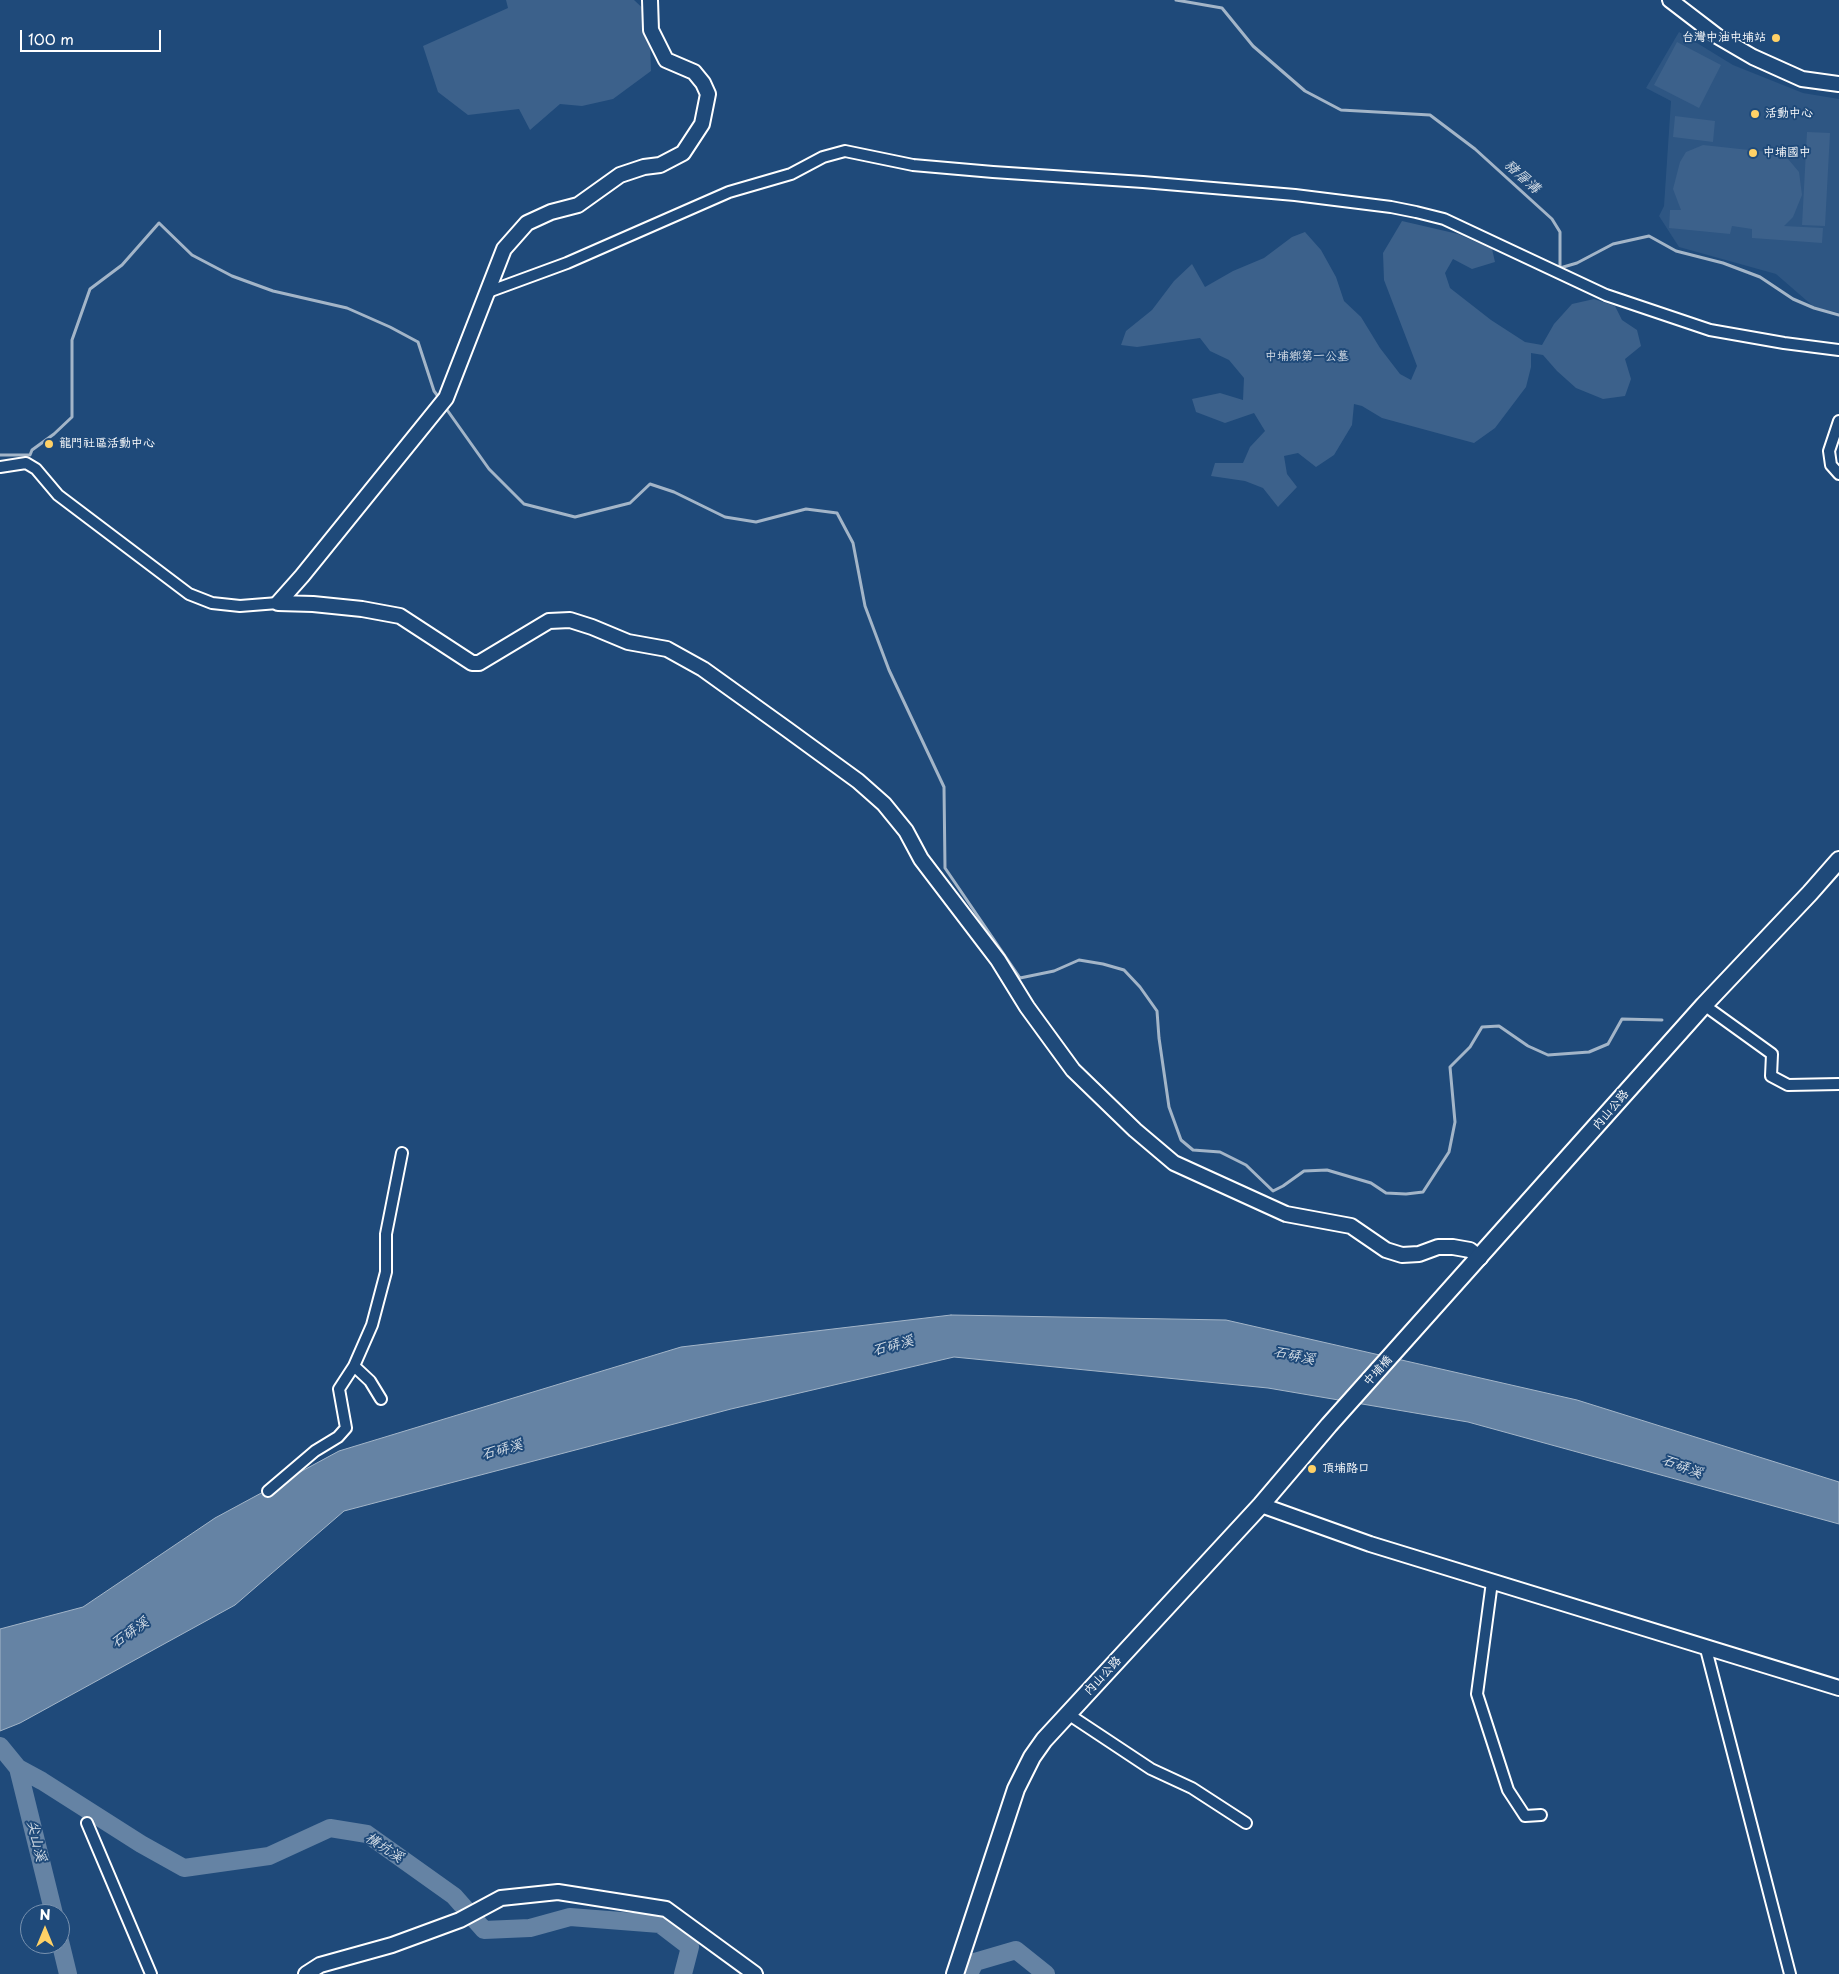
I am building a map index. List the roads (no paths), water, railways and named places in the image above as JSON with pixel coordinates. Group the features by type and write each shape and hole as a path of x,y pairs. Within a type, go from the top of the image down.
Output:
{"main road":[{"name":"內山公路","path":"1796,907 1801,892 1839,847"},
{"name":"內山公路","path":"1428,1316 1704,1005 1839,860"},
{"name":"中埔橋","path":"1329,1425 1428,1316"},
{"name":"內山公路","path":"955,1974 1016,1789 1025,1769 1044,1740 1261,1505 1329,1425"}],"street":[{"path":"278,603 302,576 442,402 504,249 527,224 551,212 578,205 620,175 644,166 660,165 683,153 702,124 708,94 703,83 694,72 666,60 651,30 650,0"},
{"path":"1670,0 1717,36 1753,57 1802,79 1839,84"},
{"path":"488,292 566,263 729,192 791,174 823,157 845,151 913,165 1295,195 1391,207 1444,219 1606,295 1710,330 1784,343 1839,350"},
{"path":"1839,421 1828,451 1831,465 1839,474"},
{"path":"0,467 26,463 36,469 58,495 189,594 212,602 240,606 278,603 314,604 362,609 400,616 472,663 479,663 549,621 570,620 628,642 667,649 703,670 788,730 858,781 884,804 906,831 921,859 998,960 1027,1007 1073,1070 1135,1130 1174,1163 1286,1214 1351,1226 1386,1250 1402,1255 1419,1254 1438,1248 1454,1247 1470,1250 1480,1258"},
{"path":"1704,1005 1772,1054 1771,1076 1788,1085 1839,1084"},
{"path":"268,1491 315,1451 346,1428 339,1389 354,1366 372,1325 386,1272 386,1234 402,1153"},
{"path":"354,1366 370,1381 381,1399"},
{"path":"1261,1505 1370,1544 1706,1649 1839,1688"},
{"path":"1492,1582 1477,1694 1508,1790 1525,1816 1541,1814"},
{"path":"1706,1649 1790,1974"},
{"path":"1068,1714 1151,1769 1192,1788 1246,1823"},
{"path":"87,1823 151,1974"},
{"path":"306,1974 320,1965 392,1946 460,1920 501,1898 558,1892 666,1908 755,1974"}],"water":[{"name":"石硦溪","path":"951,1315 1226,1320 1577,1400 1839,1482 1839,1524 1468,1422 1268,1388 954,1357 731,1409 344,1511 235,1605 20,1723 0,1731 0,1629 83,1607 215,1518 339,1451 681,1347"}],"waterway":[{"name":"豬屠溝","path":"1176,0 1222,8 1253,46 1305,91 1341,110 1430,115 1475,149 1552,219 1560,232 1560,268 1577,263 1613,244 1649,236 1676,251 1723,263 1760,277 1793,299 1814,308 1839,315"},
{"path":"0,455 30,455 32,450 54,434 72,417 72,340 90,289 122,265 159,223 192,255 232,276 273,291 347,308 418,342 434,391 440,399"},
{"path":"445,407 489,469 524,504 575,517 630,503 650,484 674,492 725,517 756,522 806,509 837,513 853,543 865,606 889,670 944,787 945,868 1020,978 1054,971 1079,960 1124,970 1140,987 1157,1011 1169,1107 1181,1140 1193,1150 1220,1152 1246,1165 1273,1191 1304,1171 1327,1170 1371,1183 1386,1193 1406,1194 1423,1192 1449,1152 1455,1122 1450,1067 1470,1047 1482,1027 1499,1026 1528,1046 1548,1055 1589,1052 1608,1044 1622,1019 1662,1020"},
{"name":"橫坑溪","path":"0,1746 18,1768 42,1781 141,1844 184,1868 269,1856 330,1828 367,1834 454,1896 484,1930 530,1928 570,1917 660,1924 690,1947 683,1974"},
{"name":"尖山溪","path":"18,1768 52,1904"},
{"name":"橫坑溪","path":"969,1974 975,1962 1016,1950 1046,1974"},
{"name":"尖山溪","path":"63,1954 68,1974"}],"place":[{"name":"台灣中油中埔站","path":"1776,38"},
{"name":"活動中心","path":"1755,114"},
{"name":"中埔國中","path":"1753,153"},
{"name":"龍門社區活動中心","path":"49,444"},
{"name":"頂埔路口","path":"1312,1469"}],"park label":[{"name":"中埔鄉第一公墓","path":"1307,357"}]}
